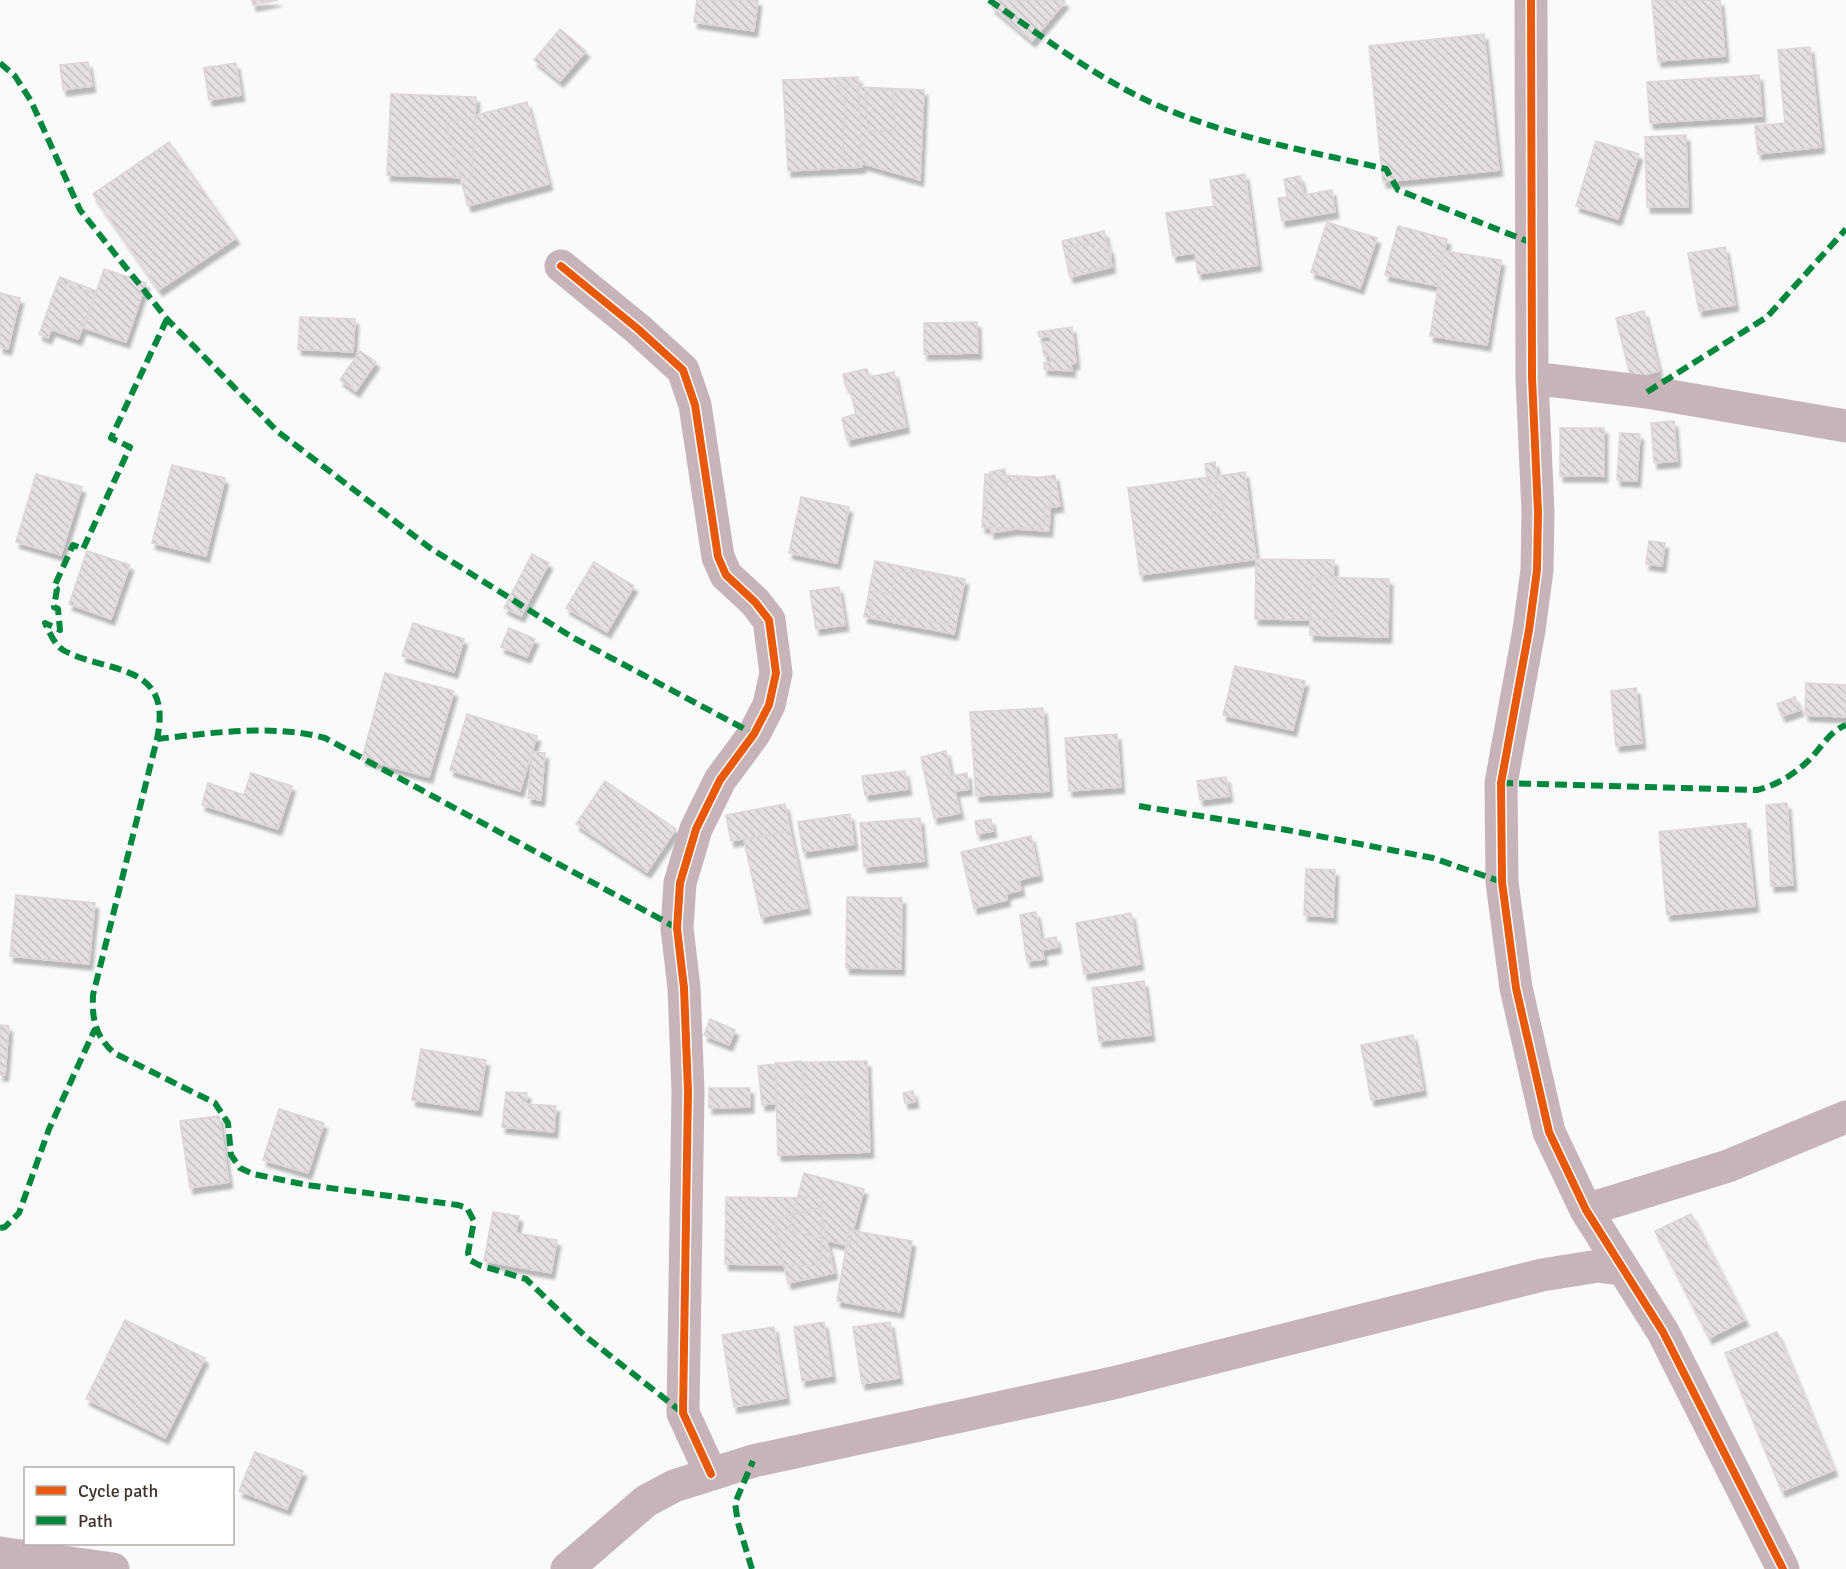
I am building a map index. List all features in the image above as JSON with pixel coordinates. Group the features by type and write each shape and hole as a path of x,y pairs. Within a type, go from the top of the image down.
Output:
{"street":[{"path":"1531,0 1532,378 1538,512 1537,570 1529,630 1502,783 1502,882 1516,988 1549,1132 1586,1210 1668,1342 1783,1569"},
{"path":"561,267 638,329 683,370 695,405 718,557 726,575 755,602 769,620 774,647 776,673 770,705 754,734 720,780 696,829 680,883 677,928 684,998 688,1091 683,1413 711,1474"},
{"path":"1532,378 1647,392 1846,426"},
{"path":"1586,1210 1728,1166 1846,1117"},
{"path":"567,1569 646,1501 674,1486 753,1461 1113,1383 1542,1275 1598,1266 1623,1269"},
{"path":"0,1553 113,1569"}],"building":[{"path":"252,0 278,0 253,5"},
{"path":"697,0 758,0 754,31 694,22"},
{"path":"998,0 1063,0 1065,2 1032,41 992,7"},
{"path":"1652,0 1720,0 1725,56 1658,61"},
{"path":"560,29 586,51 560,81 534,60"},
{"path":"1484,34 1499,170 1383,182 1369,46"},
{"path":"1810,47 1821,147 1758,154 1755,126 1785,123 1778,50"},
{"path":"88,62 92,86 63,90 60,65"},
{"path":"236,63 241,95 209,100 204,68"},
{"path":"1759,75 1762,116 1650,123 1647,82"},
{"path":"858,77 862,167 788,171 783,80"},
{"path":"837,86 924,90 920,180 843,158 845,101"},
{"path":"893,89 895,130 868,132 865,91"},
{"path":"391,94 476,97 472,178 387,175"},
{"path":"527,102 549,184 468,206 446,123"},
{"path":"1686,135 1688,207 1647,207 1645,137"},
{"path":"1596,141 1639,154 1618,219 1576,206"},
{"path":"169,142 236,238 159,290 93,194"},
{"path":"1245,174 1258,265 1198,274 1195,253 1173,256 1166,213 1214,206 1210,180"},
{"path":"1300,176 1304,195 1332,190 1335,212 1282,221 1278,198 1287,197 1284,179"},
{"path":"1327,222 1377,238 1360,288 1311,272"},
{"path":"1398,226 1447,239 1438,286 1385,275"},
{"path":"1104,231 1112,267 1070,277 1062,241"},
{"path":"1094,244 1095,250 1110,248 1111,258 1107,259 1108,267 1070,271 1068,247"},
{"path":"1725,247 1735,305 1699,311 1688,253"},
{"path":"1444,251 1501,260 1487,345 1430,336"},
{"path":"104,269 146,283 126,342 84,328"},
{"path":"60,277 96,291 79,337 52,328 48,338 39,334"},
{"path":"58,281 95,294 78,339 42,326"},
{"path":"0,293 20,298 8,349 0,347"},
{"path":"1644,311 1659,371 1631,378 1616,318"},
{"path":"300,317 355,319 353,352 298,349"},
{"path":"977,322 978,353 924,354 924,323"},
{"path":"1072,327 1076,363 1071,364 1072,371 1044,369 1044,363 1051,362 1050,355 1044,356 1042,343 1051,342 1050,335 1039,337 1038,332"},
{"path":"360,351 376,362 356,391 340,380"},
{"path":"867,369 869,377 894,372 906,427 847,440 842,418 856,414 849,386 846,387 843,374"},
{"path":"1674,421 1677,461 1654,463 1651,423"},
{"path":"1560,428 1604,428 1604,476 1560,476"},
{"path":"1620,433 1640,434 1637,481 1617,480"},
{"path":"1215,462 1218,482 1208,484 1205,464"},
{"path":"172,465 225,478 206,556 152,543"},
{"path":"1005,469 1006,482 1055,475 1060,506 1044,508 1046,524 991,533 984,491 993,490 990,472"},
{"path":"1245,472 1256,559 1140,575 1128,488"},
{"path":"36,474 82,487 61,555 16,542"},
{"path":"985,474 1052,478 1049,531 982,527"},
{"path":"1221,492 1224,514 1213,516 1209,494"},
{"path":"801,497 849,507 837,563 789,553"},
{"path":"1649,541 1665,543 1662,566 1646,564"},
{"path":"87,551 130,565 111,619 69,604"},
{"path":"532,554 549,563 521,616 504,608"},
{"path":"1256,559 1334,560 1333,620 1255,619"},
{"path":"875,561 965,579 954,634 864,617"},
{"path":"594,562 634,586 607,632 566,608"},
{"path":"895,571 956,578 949,624 870,614 873,591 892,594"},
{"path":"1311,577 1389,579 1388,637 1310,635"},
{"path":"839,587 845,625 816,629 810,591"},
{"path":"413,623 464,639 454,672 402,656"},
{"path":"509,628 535,639 527,657 501,647"},
{"path":"1235,666 1305,681 1293,730 1223,715"},
{"path":"385,673 454,691 429,777 362,759"},
{"path":"1806,683 1846,685 1846,717 1805,715"},
{"path":"1636,688 1642,743 1616,746 1611,691"},
{"path":"1795,697 1800,710 1782,716 1777,704"},
{"path":"1043,708 1049,791 976,796 970,712"},
{"path":"467,714 537,736 520,791 450,770"},
{"path":"1117,734 1121,787 1069,791 1065,738"},
{"path":"946,751 951,776 967,773 969,789 955,791 960,813 934,818 921,757"},
{"path":"532,752 545,753 541,800 528,798"},
{"path":"905,771 908,789 865,795 862,776"},
{"path":"251,773 292,786 278,829 202,805 208,783 244,795"},
{"path":"1226,777 1229,796 1200,800 1197,781"},
{"path":"605,781 676,829 647,872 576,824"},
{"path":"1787,803 1793,885 1771,886 1766,805"},
{"path":"785,804 790,831 731,841 726,815"},
{"path":"850,814 854,844 803,852 798,822"},
{"path":"920,818 924,861 864,867 860,823"},
{"path":"991,819 993,831 977,834 975,821"},
{"path":"1746,823 1755,906 1667,915 1659,832"},
{"path":"790,831 807,908 761,917 744,840"},
{"path":"1031,836 1039,875 1019,880 1021,890 1006,894 1007,900 974,908 961,852"},
{"path":"1306,869 1335,870 1333,917 1304,915"},
{"path":"16,895 95,903 89,964 10,956"},
{"path":"847,897 902,898 901,969 846,968"},
{"path":"1036,912 1041,940 1056,937 1058,947 1042,950 1044,959 1027,961 1020,915"},
{"path":"1131,913 1140,964 1084,974 1076,923"},
{"path":"1144,981 1151,1035 1099,1041 1092,988"},
{"path":"710,1019 735,1030 729,1045 704,1035"},
{"path":"0,1025 9,1026 5,1075 0,1075"},
{"path":"1413,1035 1423,1090 1371,1100 1361,1045"},
{"path":"421,1049 486,1060 478,1110 412,1100"},
{"path":"801,1061 805,1100 762,1105 758,1066"},
{"path":"867,1061 870,1152 778,1155 775,1063"},
{"path":"709,1088 750,1088 750,1107 709,1108"},
{"path":"913,1091 915,1102 905,1103 903,1093"},
{"path":"506,1092 527,1093 526,1104 556,1106 554,1132 502,1127"},
{"path":"279,1109 324,1123 308,1173 263,1160"},
{"path":"219,1116 229,1182 190,1188 180,1121"},
{"path":"804,1173 864,1189 849,1246 789,1230"},
{"path":"726,1197 822,1198 821,1266 725,1264"},
{"path":"820,1208 834,1273 788,1283 774,1219"},
{"path":"493,1212 519,1216 516,1233 557,1240 551,1273 484,1261"},
{"path":"1691,1214 1745,1320 1709,1338 1655,1231"},
{"path":"849,1230 912,1241 900,1312 837,1301"},
{"path":"125,1320 205,1358 165,1438 86,1399"},
{"path":"824,1322 832,1376 802,1381 794,1327"},
{"path":"890,1322 899,1378 862,1384 853,1327"},
{"path":"774,1327 786,1398 734,1407 722,1335"},
{"path":"1777,1332 1834,1470 1782,1491 1725,1353"},
{"path":"255,1452 303,1471 287,1509 239,1491"}],"marked path":[{"path":"989,0 1093,71 1160,107 1255,139 1386,169 1398,190 1532,243"},
{"path":"0,63 15,76 31,101 80,210 167,319 277,431 430,548 572,637 754,734"},
{"path":"1647,392 1767,317 1846,229"},
{"path":"167,319 111,438 130,447 83,549 73,545 54,587 57,589 54,607 58,609 60,630 45,623 63,650 80,658 132,674 146,683 156,696 160,714 157,739 93,995 96,1027 114,1053 215,1103 228,1123 231,1155 240,1168 253,1174 307,1185 467,1208 474,1221 468,1253 470,1260 479,1265 526,1279 585,1336 683,1413"},
{"path":"1501,783 1757,790 1797,771 1830,736 1846,725"},
{"path":"157,739 241,731 285,731 325,738 677,928"},
{"path":"1139,806 1287,830 1433,858 1502,882"},
{"path":"0,1228 5,1227 19,1213 49,1129 95,1029"},
{"path":"752,1569 738,1523 735,1503 753,1461"}],"cycle path":[{"path":"1531,0 1532,378 1538,512 1537,570 1529,630 1501,783 1502,882 1516,988 1549,1132 1586,1210 1663,1332 1783,1569"},
{"path":"561,266 638,329 683,370 695,405 718,557 726,575 755,602 769,620 776,673 769,705 754,734 720,780 696,829 680,883 677,928 684,988 688,1091 683,1413 711,1474"}]}
